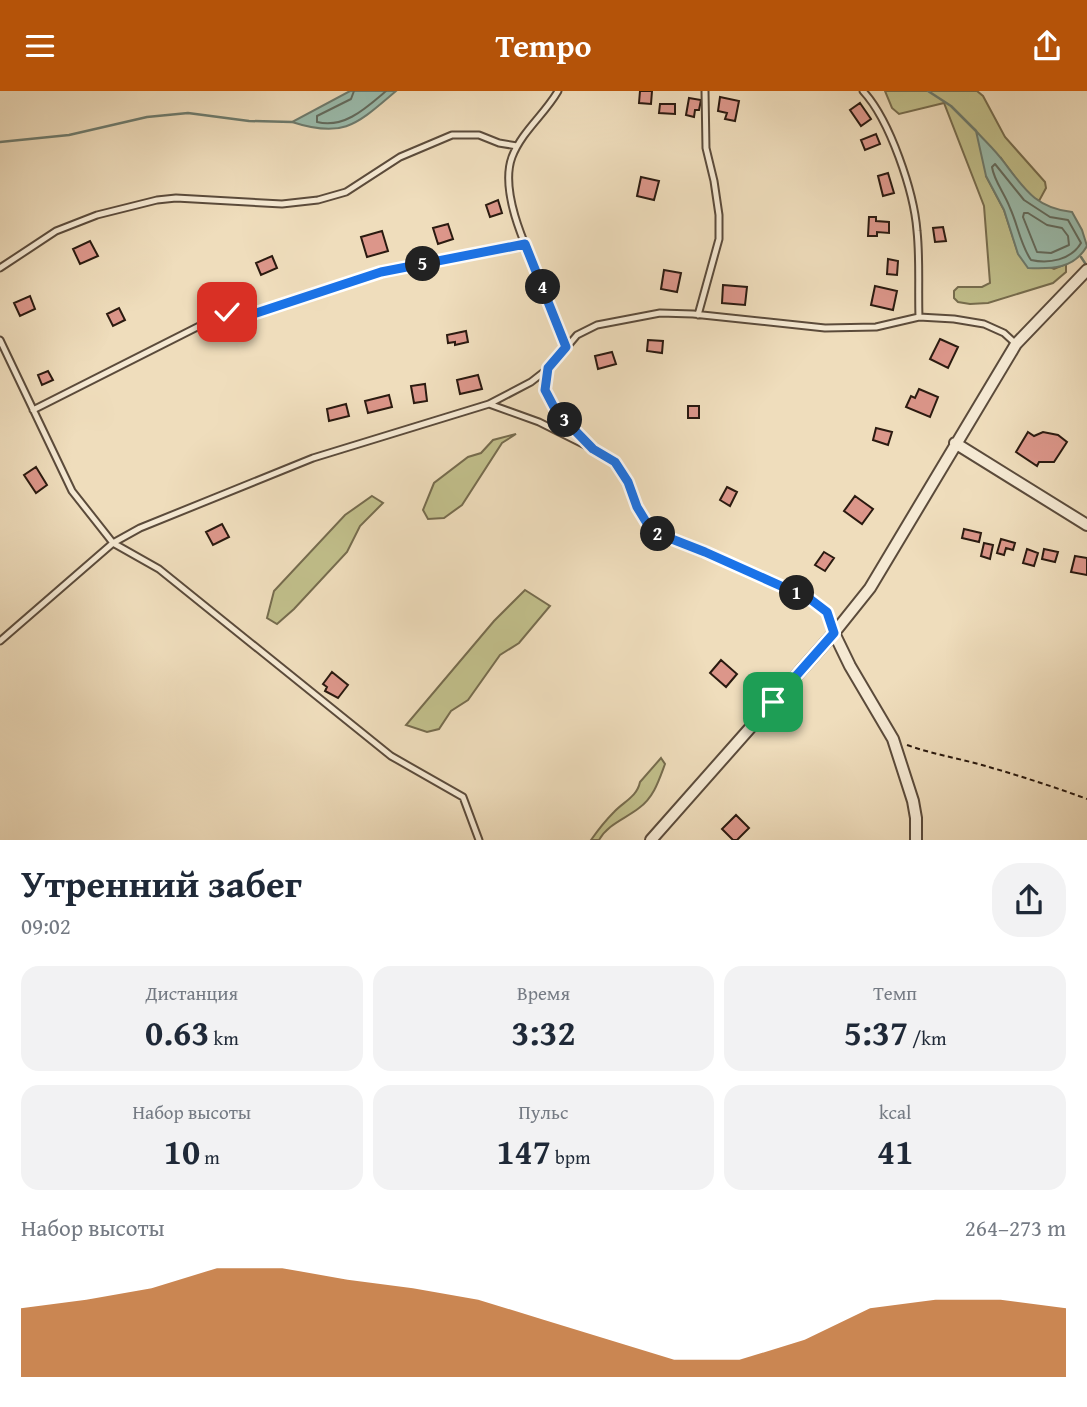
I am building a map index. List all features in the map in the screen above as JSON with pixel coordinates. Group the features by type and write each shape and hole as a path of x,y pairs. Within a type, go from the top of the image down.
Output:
{"street":[{"path":"651,840 870,589 1016,344 1083,274"},
{"path":"955,443 1087,525"},
{"path":"834,633 893,739 913,800 916,840"}],"lane":[{"path":"558,91 517,146 511,159 509,179 512,205 525,244 566,347"},
{"path":"698,315 719,239 719,215 706,148 705,91"},
{"path":"863,91 871,99 891,139 906,179 917,228 919,317"},
{"path":"0,268 56,231 97,215 156,200 176,198 282,204 318,200 346,192 400,157 452,135 479,135 499,143 517,146"},
{"path":"33,410 227,312 250,315 381,272 525,244"},
{"path":"0,641 113,543 140,528 313,458 489,404 531,382 548,368 577,335 597,325 660,313 825,328 876,327 919,317 984,324 1004,333 1016,344"},
{"path":"0,339 2,349 72,491 113,543 159,569 391,756 463,797 479,840"},
{"path":"548,368 545,390 556,411 593,449"},
{"path":"489,404 540,422 615,462 628,482 648,525 659,534 810,599 827,612 834,633"}],"path":[{"path":"893,739 935,755 978,764 1087,799"}],"shaded area":[{"path":"885,91 977,91 983,96 1005,137 1045,182 1046,188 1039,201 1028,195 1001,158 986,176 1004,210 1018,253 1054,269 1066,264 1066,272 1053,283 988,303 970,304 958,302 954,298 954,291 958,287 982,287 990,283 984,206 944,103 899,114 892,108"},
{"path":"516,434 502,443 462,505 444,518 428,519 423,510 434,483 468,457 481,453 493,440"},
{"path":"372,496 383,503 360,526 347,552 277,624 267,618 274,591 345,515"},
{"path":"525,590 550,606 519,643 500,655 468,700 451,711 439,729 427,732 406,725 494,621"},
{"path":"661,758 665,764 649,799 612,826 599,840 591,840 611,815 633,795 640,782"}],"water":[{"path":"350,91 396,91 360,120 349,125 325,129 292,122"},
{"path":"976,131 1017,180 1039,201 1059,210 1072,212 1087,246 1076,259 1054,268 1028,268 1018,254 1004,210 986,176"}],"building":[{"path":"640,91 652,91 651,104 639,103"},
{"path":"720,97 739,101 735,121 725,119 727,113 718,111"},
{"path":"689,98 701,100 694,117 686,115"},
{"path":"860,103 871,119 861,126 850,110"},
{"path":"660,104 675,104 675,114 659,113"},
{"path":"876,134 880,144 865,150 861,140"},
{"path":"888,173 894,193 883,196 878,176"},
{"path":"641,177 659,181 654,200 637,196"},
{"path":"498,200 502,213 490,217 486,205"},
{"path":"869,217 876,217 876,221 889,222 889,233 877,232 877,236 868,236"},
{"path":"448,224 453,239 438,244 433,228"},
{"path":"943,227 946,241 935,242 933,228"},
{"path":"382,231 388,251 367,257 361,237"},
{"path":"90,241 98,256 80,264 73,249"},
{"path":"272,256 277,268 261,275 256,263"},
{"path":"888,259 898,261 897,275 887,274"},
{"path":"664,270 681,273 677,292 661,289"},
{"path":"723,285 747,287 745,305 722,303"},
{"path":"875,286 897,291 893,310 871,305"},
{"path":"30,296 35,309 20,316 14,303"},
{"path":"119,308 125,320 113,326 107,314"},
{"path":"466,331 468,342 455,345 455,342 448,343 447,335"},
{"path":"940,339 958,347 948,368 930,359"},
{"path":"648,340 663,341 662,353 647,351"},
{"path":"612,352 616,364 598,369 595,356"},
{"path":"48,371 53,380 42,385 38,375"},
{"path":"478,375 482,389 460,394 457,380"},
{"path":"425,384 427,401 414,403 411,386"},
{"path":"919,389 938,397 930,417 906,407 911,396 915,398"},
{"path":"389,395 392,407 368,413 365,401"},
{"path":"346,404 349,416 329,421 327,409"},
{"path":"688,406 699,406 699,418 688,418"},
{"path":"876,428 892,432 888,445 873,440"},
{"path":"1028,432 1034,436 1043,432 1058,435 1067,442 1054,462 1039,462 1037,466 1016,452"},
{"path":"36,467 47,485 36,493 24,475"},
{"path":"727,487 737,492 730,506 720,500"},
{"path":"855,496 873,509 862,524 844,511"},
{"path":"222,524 229,537 213,545 206,532"},
{"path":"964,529 981,533 979,542 962,538"},
{"path":"1001,539 1015,543 1013,550 1006,548 1004,555 997,553"},
{"path":"984,543 993,545 990,559 981,556"},
{"path":"1027,549 1038,553 1034,566 1023,563"},
{"path":"1044,549 1058,552 1055,562 1042,559"},
{"path":"824,552 834,558 825,571 815,565"},
{"path":"1075,556 1087,558 1087,575 1071,572"},
{"path":"721,660 737,674 726,687 710,673"},
{"path":"332,672 348,685 338,698 325,691 327,687 323,684"},
{"path":"736,815 749,828 737,840 733,840 722,829"}],"waterway":[{"path":"928,91 951,106 976,131"},
{"path":"0,142 69,135 147,117 188,113 249,121 292,122"},
{"path":"1081,257 1087,266"}],"route":[{"path":"227,312 250,315 381,272 525,244 566,347 548,368 545,390 556,411 593,449 615,462 628,482 637,507 648,525 659,534 810,599 827,612 834,633 773,702"}]}
